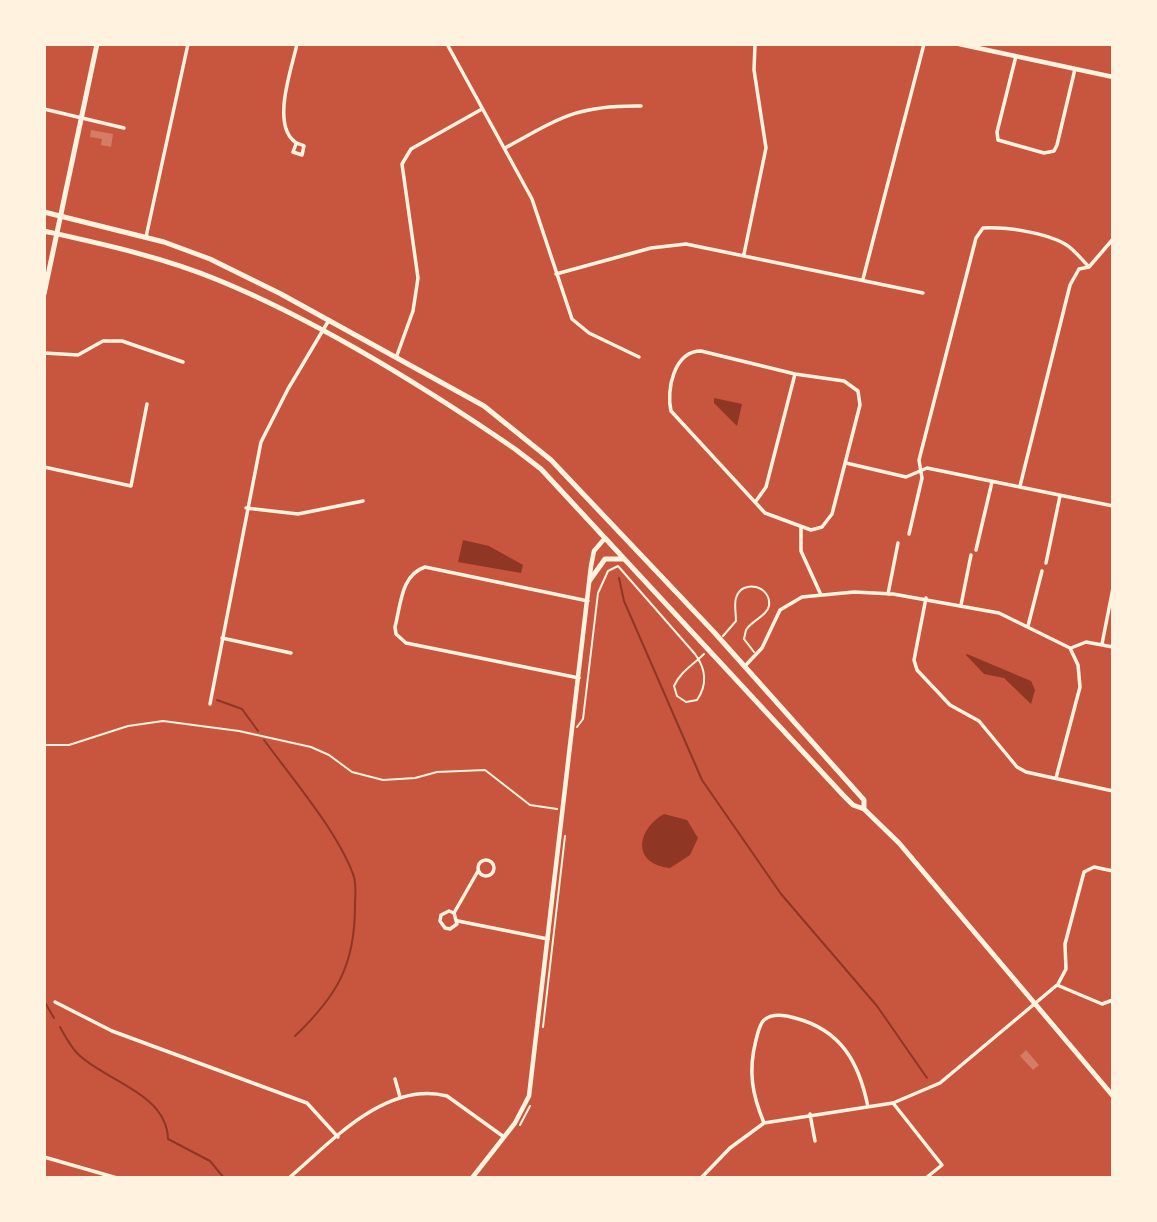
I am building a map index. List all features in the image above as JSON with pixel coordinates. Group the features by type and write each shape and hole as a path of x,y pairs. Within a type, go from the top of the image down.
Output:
{"main road":[{"path":"44,294 97,44"},
{"path":"44,212 146,237 210,258 484,406 551,460 864,800 864,809"},
{"path":"44,230 192,270 240,289 323,331 515,449 541,470 853,805 864,809 899,843 1113,1096"},
{"path":"606,538 615,529"},
{"path":"590,580 605,559 625,559"}],"street":[{"path":"146,237 188,44"},
{"path":"289,44 297,45 282,111 284,124 296,144"},
{"path":"447,44 532,199 572,319 589,334 639,357"},
{"path":"744,254 766,148 754,71 755,44"},
{"path":"863,279 924,44"},
{"path":"961,44 1113,77"},
{"path":"1016,56 997,132 998,140 1045,153 1054,151 1057,145 1075,69"},
{"path":"505,148 580,110 606,106 641,106"},
{"path":"44,109 124,128"},
{"path":"396,358 413,311 418,278 402,170 404,159 411,149 482,109"},
{"path":"909,534 922,478 919,460 974,243 983,228 998,228 1055,240 1071,249 1089,267"},
{"path":"1020,486 1070,285 1079,269 1089,267 1113,239"},
{"path":"556,274 664,245 687,244 923,293"},
{"path":"210,704 246,509 264,433 329,320"},
{"path":"44,353 78,355 103,341 122,341 183,362"},
{"path":"696,351 794,374 844,381 858,391 860,405 846,463 829,521 822,527 811,530 774,518 755,502 671,411 670,397 677,366 687,352 696,351"},
{"path":"755,502 766,487 794,374"},
{"path":"44,467 131,486 147,404"},
{"path":"846,463 906,477 919,469 927,468 1113,506"},
{"path":"976,550 992,482"},
{"path":"1046,563 1060,496"},
{"path":"246,509 298,514 363,501"},
{"path":"801,527 801,551 821,595"},
{"path":"472,1178 526,1107 529,1096 594,551 606,538"},
{"path":"888,594 898,542"},
{"path":"961,605 971,555"},
{"path":"579,678 407,643 396,634 396,626 408,578 413,571 425,567 588,601"},
{"path":"1028,626 1033,615 1042,571"},
{"path":"1102,644 1113,588"},
{"path":"744,667 757,655 780,610 802,597 888,594 926,598 999,613 1070,648 1078,665 1080,687 1056,778"},
{"path":"926,598 914,656 916,670 950,705 979,721 1017,766 1113,791"},
{"path":"222,638 291,653"},
{"path":"1070,648 1086,642 1113,647"},
{"path":"454,913 480,863 484,860 493,865 493,872 489,876 481,875 478,871"},
{"path":"701,1178 730,1148 764,1123 892,1103 940,1083 1058,985 1066,969 1065,944 1084,872 1094,867 1113,871"},
{"path":"454,913 443,913 441,924 450,929 458,921"},
{"path":"454,913 458,921"},
{"path":"458,921 548,939"},
{"path":"1058,985 1102,1004 1111,1002"},
{"path":"55,1002 112,1031 300,1100 318,1111 338,1136"},
{"path":"764,1123 752,1091 752,1056 762,1022 767,1018 782,1015 813,1022 832,1035 856,1064 868,1107"},
{"path":"395,1079 400,1097"},
{"path":"289,1178 338,1136 376,1109 400,1097 436,1093 447,1096 504,1138"},
{"path":"892,1103 942,1165 926,1178"},
{"path":"810,1114 815,1141"},
{"path":"44,1157 117,1178"}],"path":[{"path":"573,729 579,726 583,719 598,593 608,570 618,566 695,654 704,671 703,691 697,700 686,702 677,696 674,686 678,676 712,647"},
{"path":"722,638 736,621 736,599 740,591 749,586 758,587 766,593 769,609 746,629 746,644 757,655"},
{"path":"44,745 69,745 128,726 176,723 239,731 310,747 329,755 352,772 383,780 415,778 437,772 485,770 530,806 564,810"}],"shaded area":[{"path":"714,398 742,404 737,426 714,403"},
{"path":"463,540 489,546 523,565 521,573 458,562"},
{"path":"967,654 1031,681 1035,690 1031,704 1004,678 984,674"},
{"path":"664,814 687,820 698,838 690,855 670,868 649,860 642,846 648,829"}],"building":[{"path":"91,130 113,134 111,147 101,145 102,139 90,137"},
{"path":"1026,1050 1039,1065 1033,1070 1020,1056"}],"waterway":[{"path":"619,578 624,601 702,780 781,894 877,1006 927,1078"},
{"path":"217,700 242,709 258,731"},
{"path":"264,740 336,840 355,881 354,927 347,963 332,993 295,1036"},
{"path":"44,1001 54,1018"},
{"path":"60,1027 78,1054 133,1089 157,1110 165,1123 168,1139 210,1161 224,1178"}]}
